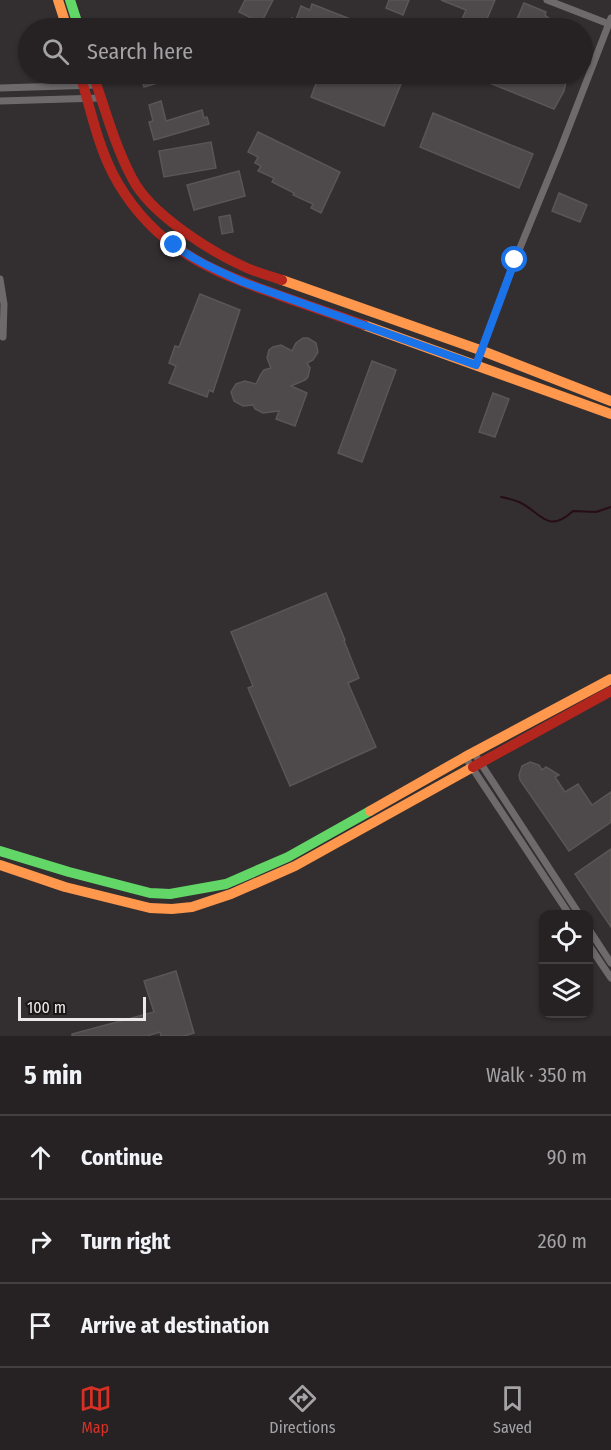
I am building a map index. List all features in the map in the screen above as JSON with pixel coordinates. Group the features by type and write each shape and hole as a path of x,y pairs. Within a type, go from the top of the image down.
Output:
{"street":[{"path":"58,0 64,18"},
{"path":"70,0 76,18"},
{"path":"547,0 610,21 593,64"},
{"path":"476,365 585,84"},
{"path":"0,88 97,85 132,179 142,194 192,238 247,268 480,350 611,401"},
{"path":"84,86 106,159 121,188 132,204 164,237 184,253 210,268 243,282 611,414"},
{"path":"0,101 101,99"},
{"path":"0,279 4,304 3,337"},
{"path":"0,865 65,887 150,908 172,909 192,906 231,894 295,866 305,854 470,755 611,679"},
{"path":"0,851 150,893 170,894 226,884 288,857 305,854 476,766 611,691"},
{"path":"470,755 512,828 566,910"},
{"path":"476,766 520,823 576,910"},
{"path":"512,828 520,823"},
{"path":"593,936 611,963"},
{"path":"593,951 611,978"}],"building":[{"path":"245,0 273,0 264,18 251,18 239,12"},
{"path":"389,0 409,0 403,15 386,8"},
{"path":"441,0 495,0 487,18 462,18 466,10"},
{"path":"524,3 546,12 545,15 549,18 517,18"},
{"path":"312,4 348,18 297,18 301,6 310,10"},
{"path":"316,84 401,84 384,126 311,97"},
{"path":"492,84 566,84 554,109"},
{"path":"161,101 166,121 202,110 209,124 154,140 149,122 153,121 149,105"},
{"path":"433,113 533,154 519,188 420,147"},
{"path":"258,132 340,172 321,213 311,208 313,204 272,182 274,178 258,171 261,166 255,163 258,157 248,152"},
{"path":"211,142 216,168 164,177 159,151"},
{"path":"239,171 245,196 194,210 187,185"},
{"path":"559,193 587,205 580,222 552,211"},
{"path":"230,215 233,232 222,234 219,217"},
{"path":"200,294 240,310 213,392 209,390 207,397 169,383 176,366 169,363 175,346 179,347"},
{"path":"303,338 316,343 318,352 313,360 307,363 310,368 308,377 291,386 307,393 295,426 276,419 279,411 263,413 255,409 253,405 243,406 234,401 231,392 236,384 245,381 256,384 264,370 271,368 267,358 269,350 281,345 292,351 296,343"},
{"path":"372,361 396,370 362,462 338,453"},
{"path":"493,393 509,399 495,437 479,432"},
{"path":"326,593 359,678 348,683 376,747 290,786 248,688 253,686 231,632"},
{"path":"530,762 539,765 542,770 546,767 559,775 555,777 565,792 578,784 592,805 611,792 611,822 569,851 520,780 522,766"},
{"path":"611,849 611,927 575,874"},
{"path":"176,971 194,1033 184,1036 161,1036 160,1032 147,1036 72,1036 72,1034 154,1012 144,981"}],"waterway":[{"path":"501,497 519,502 550,521 564,518 573,511 596,512 611,507"}],"traffic: fast":[{"path":"70,0 76,18"},
{"path":"0,851 150,893 170,894 226,884 288,857 370,811"}],"traffic: slow":[{"path":"58,0 64,18"},
{"path":"282,280 480,350 611,401"},
{"path":"364,325 611,414"},
{"path":"370,811 611,679"},
{"path":"0,865 65,887 150,908 192,907 231,894 295,866 473,767"}],"traffic: jam":[{"path":"83,84 98,137 113,174 132,204 165,239 199,262 225,274 364,325"},
{"path":"96,84 120,153 132,178 152,205 183,230 216,252 251,270 282,280"},
{"path":"473,767 611,691"}],"route":[{"path":"174,245 210,268 243,282 476,365 515,260"}]}
